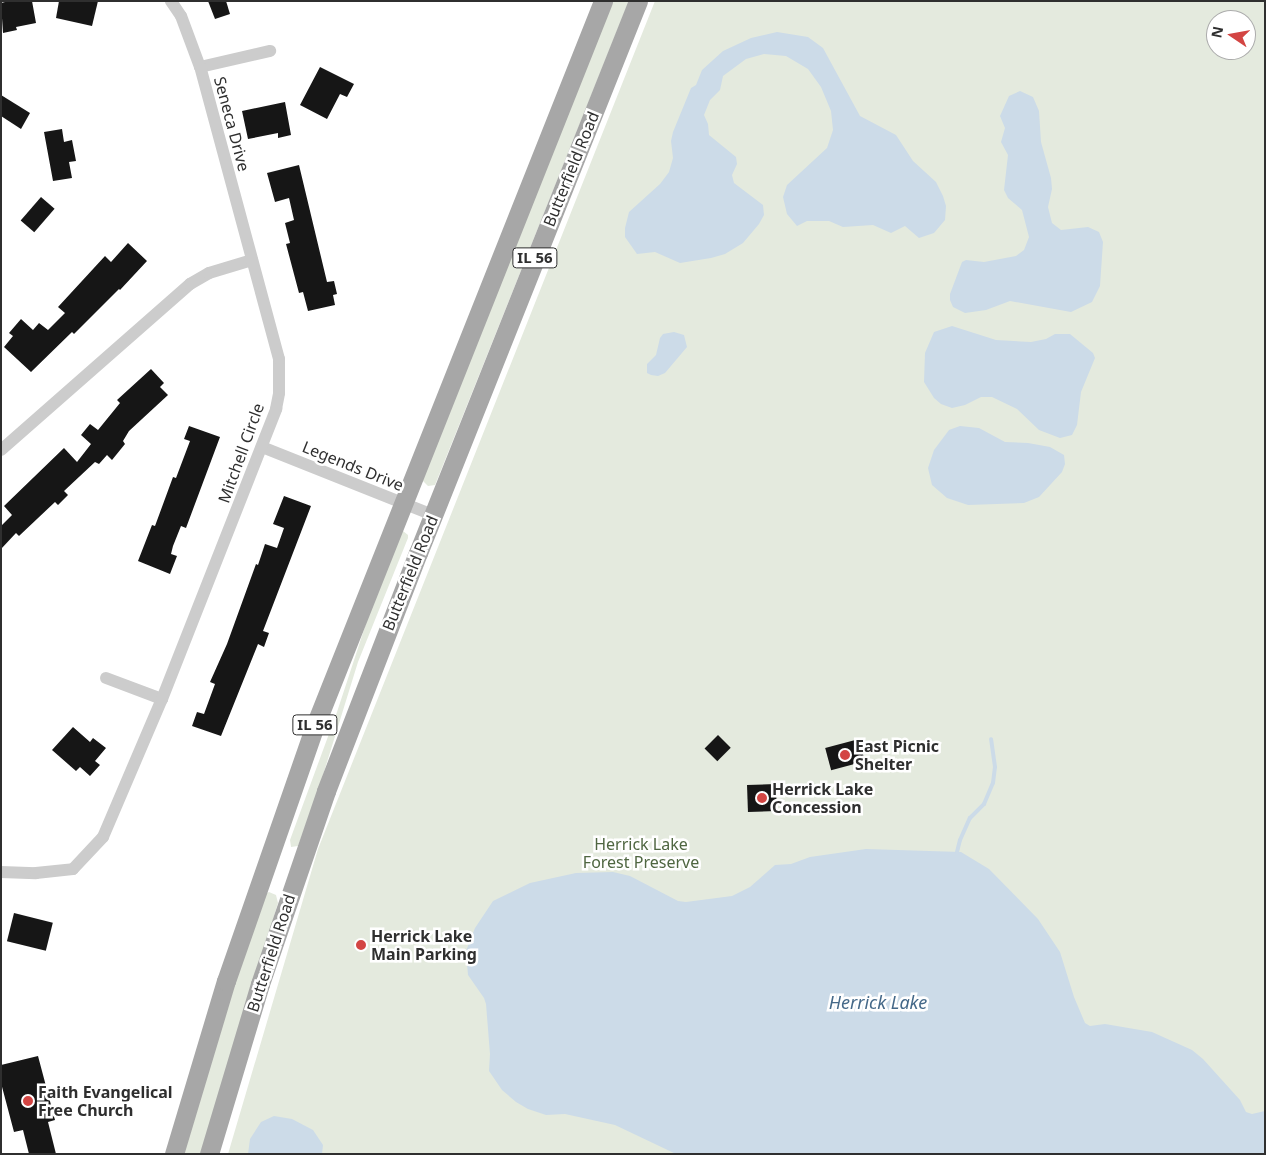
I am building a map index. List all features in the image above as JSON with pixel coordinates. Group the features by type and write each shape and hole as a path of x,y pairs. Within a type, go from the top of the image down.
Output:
{"main road":[{"name":"Butterfield Road","path":"174,1154 214,1017 288,799 402,503 603,1"},
{"name":"Butterfield Road","path":"209,1154 257,994 312,831 433,515 638,1"}],"street":[{"name":"Seneca Drive","path":"171,1 181,16 200,66 252,260"},
{"path":"200,66 270,51"},
{"path":"1,450 190,284 209,273 252,260"},
{"name":"Mitchell Circle","path":"1,872 36,873 73,869 91,852 103,837 162,699 276,409 279,393 279,359 252,260"},
{"name":"Legends Drive","path":"262,447 433,515"},
{"path":"106,678 162,699"}],"green space":[{"path":"612,1 629,1 435,485 428,486 422,480"},
{"name":"Herrick Lake Forest Preserve","path":"655,1 1265,1 1265,1154 228,1154 318,849"},
{"path":"403,531 408,535 408,538 358,662 319,788 298,846 291,847 290,840 337,712 378,587 399,533"},
{"path":"269,892 276,895 278,903 201,1154 183,1154 223,1018 265,894"}],"water":[{"path":"777,32 808,37 823,48 860,116 896,135 913,161 936,182 946,206 945,220 934,233 919,238 905,226 891,233 873,225 843,227 829,221 807,221 797,226 787,214 783,197 787,185 827,148 833,130 831,111 821,87 808,69 786,56 764,54 746,59 723,76 720,90 710,100 704,115 708,124 709,135 736,157 737,164 732,175 734,183 763,205 764,215 759,224 743,243 725,254 711,258 680,263 655,252 637,254 625,237 629,212 660,184 669,172 673,158 671,141 673,132 691,88 696,85 702,70 723,51 751,38"},
{"path":"1020,91 1033,97 1039,111 1041,142 1051,178 1052,189 1048,207 1052,223 1061,230 1088,227 1099,232 1103,242 1100,286 1092,302 1071,312 1010,301 986,310 965,313 953,307 950,300 950,294 962,262 966,260 984,262 1016,256 1024,250 1029,237 1022,210 1008,198 1004,190 1008,155 1001,142 1005,128 1000,116 1009,96"},
{"path":"952,326 996,340 1031,342 1046,339 1055,334 1070,334 1093,353 1095,358 1081,392 1077,425 1072,435 1060,438 1039,430 1017,409 992,397 981,397 965,405 952,408 941,404 934,398 924,382 925,353 934,332"},
{"path":"674,332 684,335 687,347 665,373 658,376 647,373 647,364 656,355 660,338 663,334"},
{"path":"960,426 979,428 1005,442 1028,443 1050,447 1064,455 1065,464 1062,472 1039,497 1024,503 968,505 947,498 932,485 928,468 934,450 949,430"},
{"name":"Herrick Lake","path":"866,849 961,852 989,869 1038,919 1060,952 1074,997 1085,1023 1090,1026 1105,1024 1152,1032 1192,1050 1203,1059 1240,1100 1246,1112 1252,1114 1265,1111 1265,1154 676,1154 615,1125 565,1114 546,1115 528,1109 502,1090 489,1071 490,1054 486,1004 468,975 466,951 475,928 493,901 530,883 576,873 613,872 630,876 678,901 686,902 732,896 750,887 775,865 791,864 810,857"},
{"path":"274,1116 292,1119 313,1130 323,1145 322,1154 248,1154 250,1139 261,1122"}],"building":[{"path":"32,1 36,23 16,27 17,30 3,33 1,3"},
{"path":"59,1 98,1 92,26 56,18"},
{"path":"208,1 226,1 230,14 215,19"},
{"path":"320,67 354,84 347,97 340,94 327,119 300,105"},
{"path":"1,95 30,113 21,129 1,116"},
{"path":"285,102 291,135 278,138 278,133 248,139 242,111"},
{"path":"62,129 64,142 72,140 76,161 69,162 72,178 53,181 44,132"},
{"path":"299,165 327,282 334,281 337,294 333,295 335,305 308,311 303,292 299,293 286,244 290,243 285,223 294,220 289,198 275,202 267,173"},
{"path":"41,197 55,209 34,232 21,220"},
{"path":"128,243 147,261 120,290 74,334 72,332 31,372 4,347 13,336 9,333 21,319 33,330 39,323 48,330 65,313 58,307 105,256 111,262"},
{"path":"151,369 164,383 160,387 168,395 129,431 123,441 125,444 112,460 107,455 99,464 95,462 64,491 68,495 58,505 55,502 19,536 16,533 1,549 1,526 12,515 4,506 64,448 77,462 91,444 81,435 90,424 98,430 120,403 117,400"},
{"path":"189,426 220,437 186,528 181,526 173,546 171,554 177,556 170,574 138,561 152,525 155,526 173,477 176,478 190,441 184,439"},
{"path":"284,496 311,506 263,631 269,633 264,647 258,644 221,736 192,726 197,712 204,714 215,684 210,682 227,644 265,544 277,548 284,528 273,524"},
{"path":"73,727 90,742 93,738 106,748 95,761 100,765 90,776 80,767 76,771 52,750"},
{"path":"718,735 731,748 717,761 705,748"},
{"name":"East Picnic Shelter","path":"859,739 865,761 831,770 825,748"},
{"name":"Herrick Lake Concession","path":"776,784 777,811 748,812 747,785"},
{"path":"14,913 53,923 46,951 7,941"},
{"name":"Faith Evangelical Free Church","path":"38,1056 55,1120 48,1122 56,1154 29,1154 23,1130 14,1132 1,1083 1,1065"}],"waterway":[{"path":"957,852 970,818 984,804 993,783 995,767 991,739"}],"place":[{"name":"East Picnic Shelter","path":"845,755"},
{"name":"Herrick Lake Concession","path":"762,798"},
{"name":"Herrick Lake Main Parking","path":"361,945"},
{"name":"Faith Evangelical Free Church","path":"28,1101"}]}
